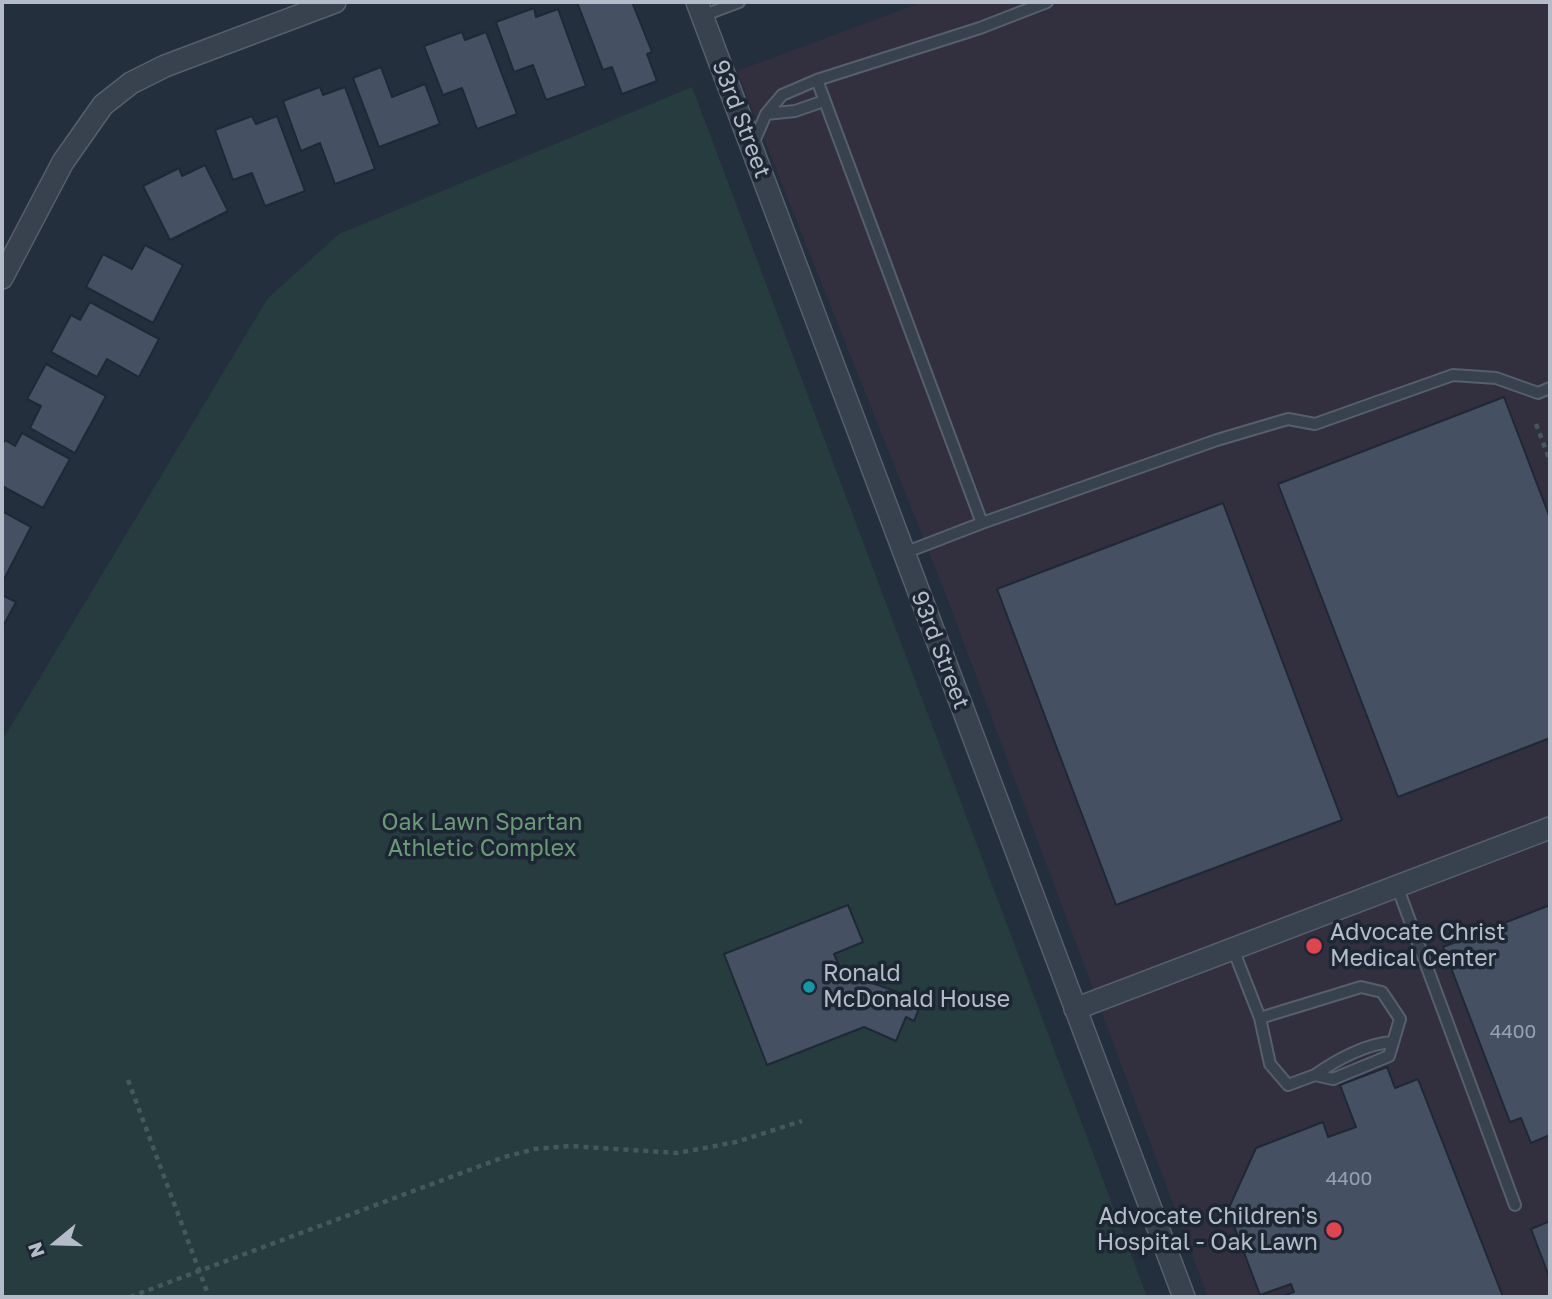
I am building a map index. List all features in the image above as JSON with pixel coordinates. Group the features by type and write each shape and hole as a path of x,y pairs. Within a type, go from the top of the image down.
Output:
{"street":[{"path":"2,278 63,162 103,105 131,83 165,66 335,2"},
{"name":"93rd Street","path":"699,9 1184,1297"},
{"path":"1075,1009 1550,828"}],"lane":[{"path":"699,9 739,2"},
{"path":"751,146 766,114 782,95 817,80 981,28 1047,2"},
{"path":"817,80 982,523"},
{"path":"766,114 795,111 824,101"},
{"path":"904,553 1217,440 1288,419 1315,424 1453,375 1496,378 1538,393 1550,388"},
{"path":"1397,886 1515,1205"},
{"path":"1233,949 1260,1018 1270,1064 1288,1084 1315,1075 1332,1063 1383,1042 1394,1042 1400,1019 1382,992 1361,987 1260,1018"}],"path":[{"path":"1536,424 1550,461"},
{"path":"128,1080 209,1297"},
{"path":"130,1297 505,1157 535,1149 569,1146 678,1153 736,1142 802,1121"}],"shaded area":[{"name":"Advocate Christ Medical Center","path":"923,2 1550,2 1550,1297 1208,1297 946,595 737,71"}],"green space":[{"name":"Oak Lawn Spartan Athletic Complex","path":"692,87 1147,1297 2,1297 2,741 268,298 339,234"}],"building":[{"path":"577,2 632,2 652,52 647,54 657,81 622,94 612,67 603,70"},
{"path":"534,8 536,17 558,9 586,86 546,100 533,65 514,72 496,22"},
{"path":"462,32 465,40 486,32 517,114 477,129 462,88 443,95 424,46"},
{"path":"381,67 392,97 425,84 440,124 379,147 353,78"},
{"path":"320,87 323,95 345,87 375,169 335,184 320,143 301,151 283,101"},
{"path":"252,116 256,124 277,116 305,191 265,206 252,173 233,180 215,130"},
{"path":"205,165 228,211 170,240 143,186 179,168 182,176"},
{"path":"145,245 183,265 153,323 86,287 103,254 132,269"},
{"path":"90,302 159,339 139,377 107,359 97,377 51,352 71,315 80,320"},
{"path":"46,364 106,396 75,453 30,428 41,406 27,399"},
{"path":"1504,397 1550,518 1550,738 1398,797 1278,484"},
{"path":"22,433 70,459 43,508 2,486 2,445 5,440 15,446"},
{"path":"1223,503 1342,820 1116,905 997,589"},
{"path":"2,511 31,527 2,583"},
{"path":"2,595 16,602 2,628"},
{"name":"Ronald McDonald House","path":"848,905 863,942 834,954 842,972 922,1001 914,1021 906,1017 896,1041 864,1027 767,1065 724,954"},
{"path":"1550,905 1550,1135 1531,1143 1521,1118 1510,1122 1443,947"},
{"path":"1387,1067 1395,1088 1418,1079 1503,1297 1280,1297 1294,1292 1291,1284 1260,1295 1228,1210 1256,1148 1323,1122 1328,1137 1356,1127 1340,1085"},
{"path":"1550,1221 1550,1279 1531,1229"}],"place":[{"name":"Advocate Christ Medical Center","path":"1314,946"},
{"name":"Ronald McDonald House","path":"809,987"},
{"name":"Advocate Children's Hospital - Oak Lawn","path":"1334,1230"}]}
